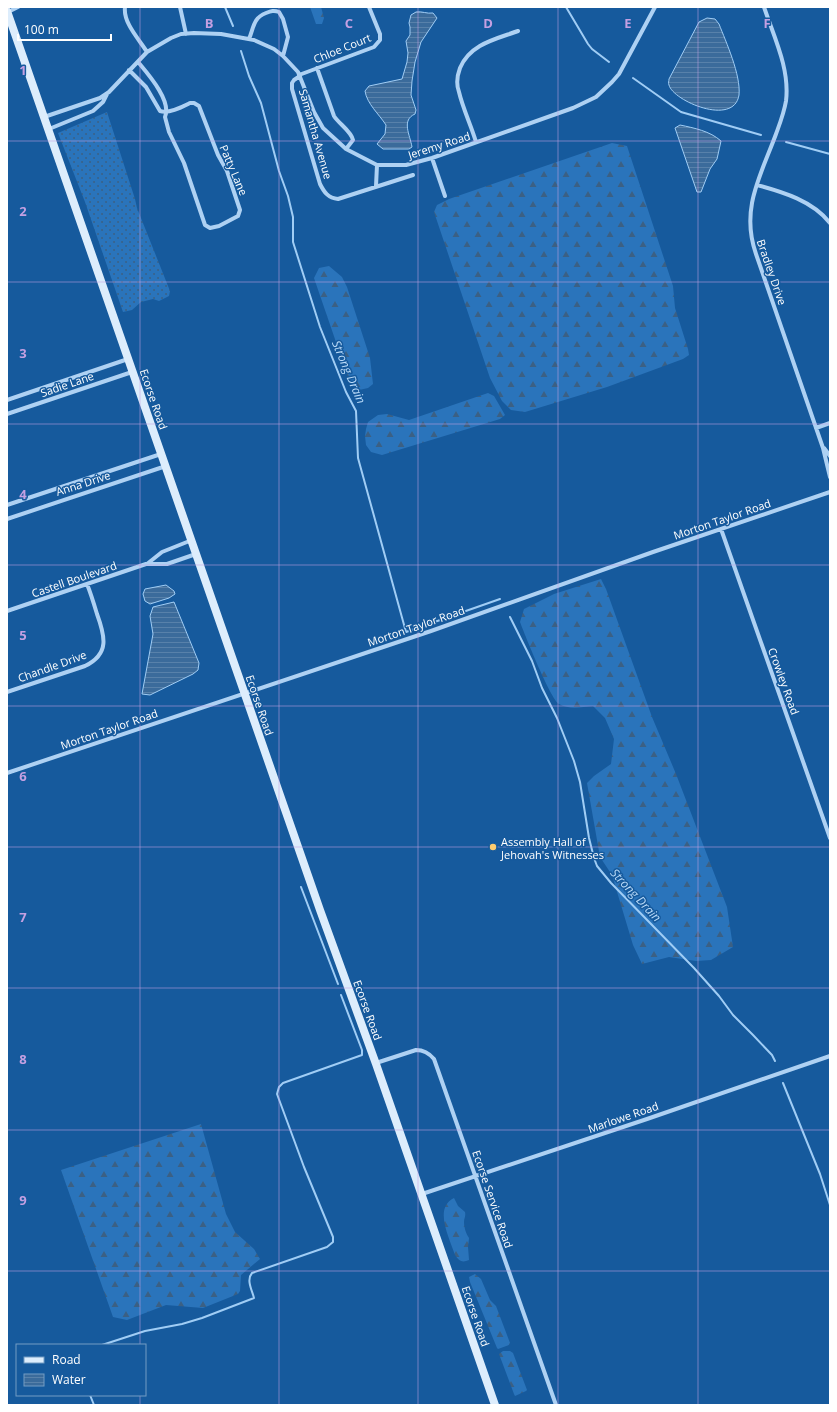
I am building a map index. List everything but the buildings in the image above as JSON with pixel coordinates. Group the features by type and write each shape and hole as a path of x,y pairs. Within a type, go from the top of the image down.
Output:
{"main road":[{"name":"Ecorse Road","path":"7,12 318,905 376,1064 495,1405"}],"street":[{"path":"7,12 18,7"},
{"path":"125,7 126,18 132,30 148,52"},
{"path":"180,7 186,34"},
{"name":"Chloe Court","path":"299,76 374,47 380,40 380,34 369,7"},
{"name":"Jeremy Road","path":"49,129 94,111 129,70 148,52 171,38 186,34 215,33 249,39 262,43 290,62 299,76 322,128 346,149 377,165 406,165 432,158 573,108 596,97 619,74 655,7"},
{"name":"Bradley Drive","path":"764,7 786,75 786,100 782,118 757,185 749,221 752,242 823,448 830,477"},
{"path":"249,39 257,18 273,11 279,12 283,19 288,37 283,56"},
{"path":"476,142 458,92 458,74 463,62 475,49 486,43 518,31"},
{"name":"Patty Lane","path":"138,62 154,81 167,107 165,117 169,132 184,163 205,225 210,228 219,226 238,216 240,214 240,207 218,155 202,110 197,105 190,103 167,112"},
{"path":"317,68 334,116 338,123 352,135 353,140 346,149"},
{"path":"129,70 149,91 160,111 167,112"},
{"name":"Samantha Avenue","path":"299,76 292,83 292,89 320,184 324,191 333,199 338,199 413,175"},
{"name":"Jeremy Road","path":"44,117 90,102 109,92"},
{"path":"432,158 446,196"},
{"path":"376,186 377,165"},
{"path":"757,185 805,202 830,223"},
{"name":"Sadie Lane","path":"7,400 128,359"},
{"name":"Sadie Lane","path":"7,414 132,372"},
{"path":"816,428 830,422"},
{"name":"Bradley Drive","path":"823,448 830,456"},
{"name":"Anna Drive","path":"7,506 161,454"},
{"name":"Anna Drive","path":"7,519 166,466"},
{"name":"Morton Taylor Road","path":"7,773 431,631 830,492"},
{"name":"Crowley Road","path":"721,529 830,838"},
{"name":"Castell Boulevard","path":"7,611 146,564 162,552 192,540"},
{"name":"Castell Boulevard","path":"146,564 167,564 196,554"},
{"name":"Chandle Drive","path":"7,692 85,666 97,658 104,645 103,633 87,584"},
{"name":"Ecorse Service Road","path":"376,1064 416,1050 424,1051 432,1056 436,1062 556,1405"},
{"name":"Marlowe Road","path":"422,1194 830,1056"}],"green space":[{"path":"310,7 321,7 324,18 322,24 316,24"},
{"path":"107,112 137,208 170,291 169,296 159,301 153,299 141,302 132,310 123,312 85,202 58,133"},
{"path":"612,143 627,146 673,286 675,308 689,355 683,359 607,387 525,412 511,410 502,401 490,378 434,212 437,205 449,199"},
{"path":"329,266 342,277 347,287 370,358 373,384 368,388 359,390 348,377 314,278 319,268"},
{"path":"488,393 494,396 505,415 500,419 382,455 371,452 366,445 365,436 368,422 378,415 387,414 409,420"},
{"path":"601,579 606,589 652,717 676,774 727,907 733,947 711,960 696,961 669,957 642,964 633,945 612,875 600,857 587,783 611,764 614,739 605,718 593,706 576,708 559,704 538,666 520,622 524,609 554,594"},
{"path":"201,1124 226,1214 235,1232 254,1249 260,1259 241,1275 240,1291 238,1294 203,1308 166,1305 127,1320 113,1317 61,1170"},
{"path":"454,1198 458,1206 465,1212 464,1224 469,1238 469,1260 464,1261 459,1260 455,1255 445,1224 445,1209 448,1203"},
{"path":"475,1274 481,1279 490,1300 496,1306 510,1343 509,1345 498,1349 497,1348 470,1282 469,1277"},
{"path":"503,1351 510,1351 513,1353 527,1390 515,1396 499,1354"}],"water":[{"path":"416,12 433,13 437,18 421,42 415,62 411,95 416,110 415,114 408,120 407,124 412,147 409,149 383,149 377,144 385,134 386,125 371,105 365,91 369,86 402,79 407,62 408,53 406,41 410,35 409,23 411,15"},
{"path":"707,18 715,19 719,24 738,78 739,95 735,104 727,109 716,110 692,104 681,98 673,91 669,84 669,79 699,22"},
{"path":"680,125 707,132 721,141 717,159 710,169 701,192 697,192 675,128"},
{"path":"166,585 174,591 175,594 169,598 150,604 145,601 143,594 145,589"},
{"path":"174,602 199,663 198,670 193,674 150,695 142,694 153,634 150,616 153,607"}],"waterway":[{"name":"Strong Drain","path":"225,7 233,26"},
{"path":"566,7 588,44 609,62"},
{"name":"Strong Drain","path":"241,51 249,76 261,103 279,171 288,196 293,217 293,242 320,327 346,392 356,411 358,458 406,632 500,599"},
{"path":"633,78 681,112 761,135"},
{"path":"786,142 830,154"},
{"name":"Strong Drain","path":"510,617 532,661 542,688 557,718 574,761 580,782 589,838 597,866 611,883 694,968 719,996 733,1015 772,1055 775,1061"},
{"path":"301,887 338,984"},
{"path":"105,1344 145,1331 182,1324 202,1318 254,1298 249,1282 252,1273 327,1247 333,1242 333,1237 304,1167 277,1094 279,1087 283,1083 362,1055 362,1050 341,995"},
{"name":"Strong Drain","path":"783,1083 820,1174 830,1205"},
{"path":"90,1396 94,1405"}],"place":[{"name":"Assembly Hall of Jehovah's Witnesses","path":"493,847"}]}
